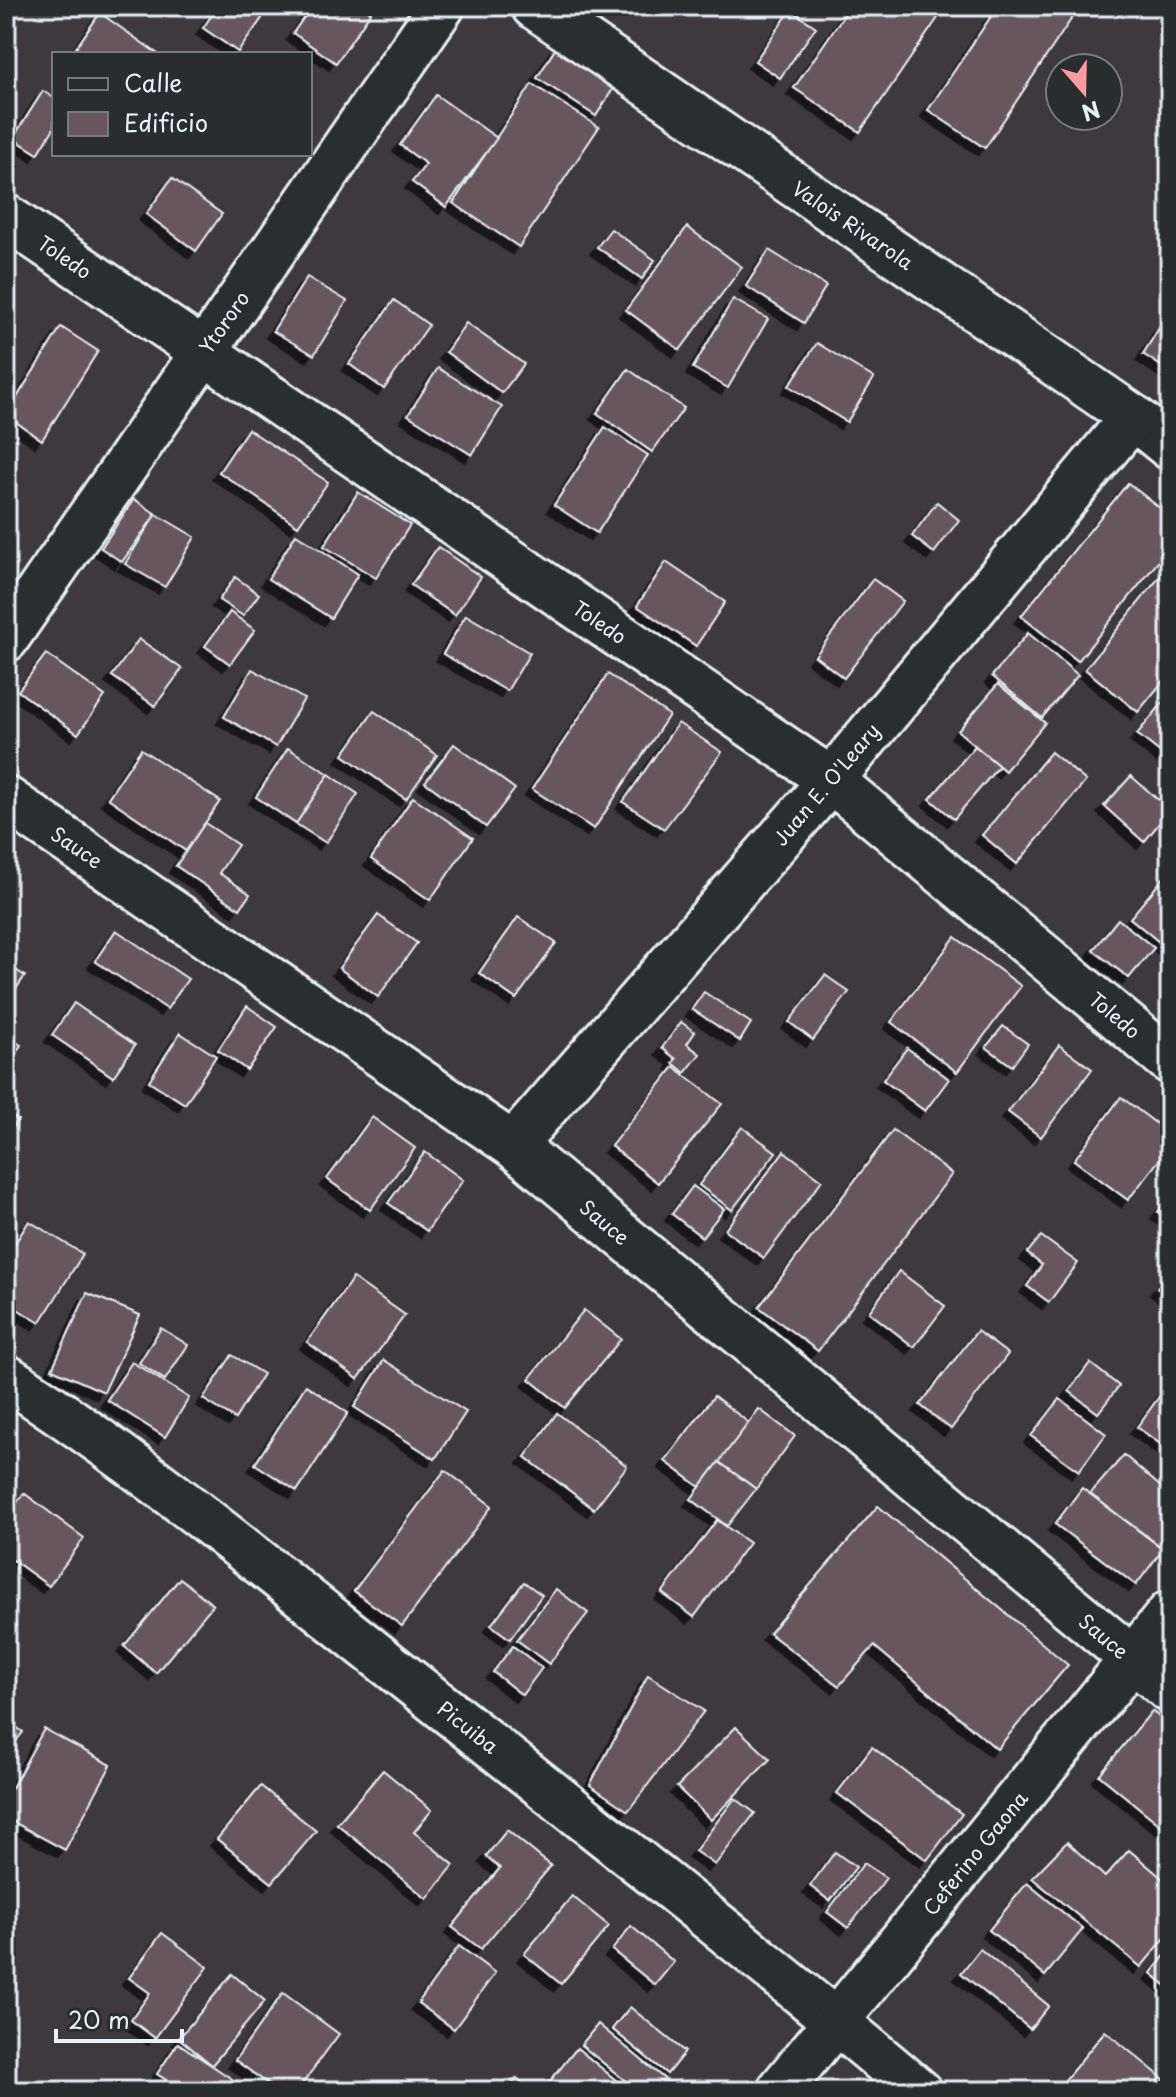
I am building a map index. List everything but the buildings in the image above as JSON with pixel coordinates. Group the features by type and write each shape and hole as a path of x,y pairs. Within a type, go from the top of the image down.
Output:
{"street":[{"name":"Ytororo","path":"6,639 442,6"},
{"name":"Valois Rivarola","path":"534,6 1158,432"},
{"name":"Toledo","path":"6,217 831,780 1170,1061"},
{"name":"Juan E. O'Leary","path":"513,1145 831,780 1158,432"},
{"name":"Sauce","path":"6,799 513,1145 1170,1690"},
{"name":"Picuiba","path":"6,1377 73,1421 336,1623 838,2022 919,2091"},
{"name":"Ceferino Gaona","path":"779,2091 1170,1613"}]}
